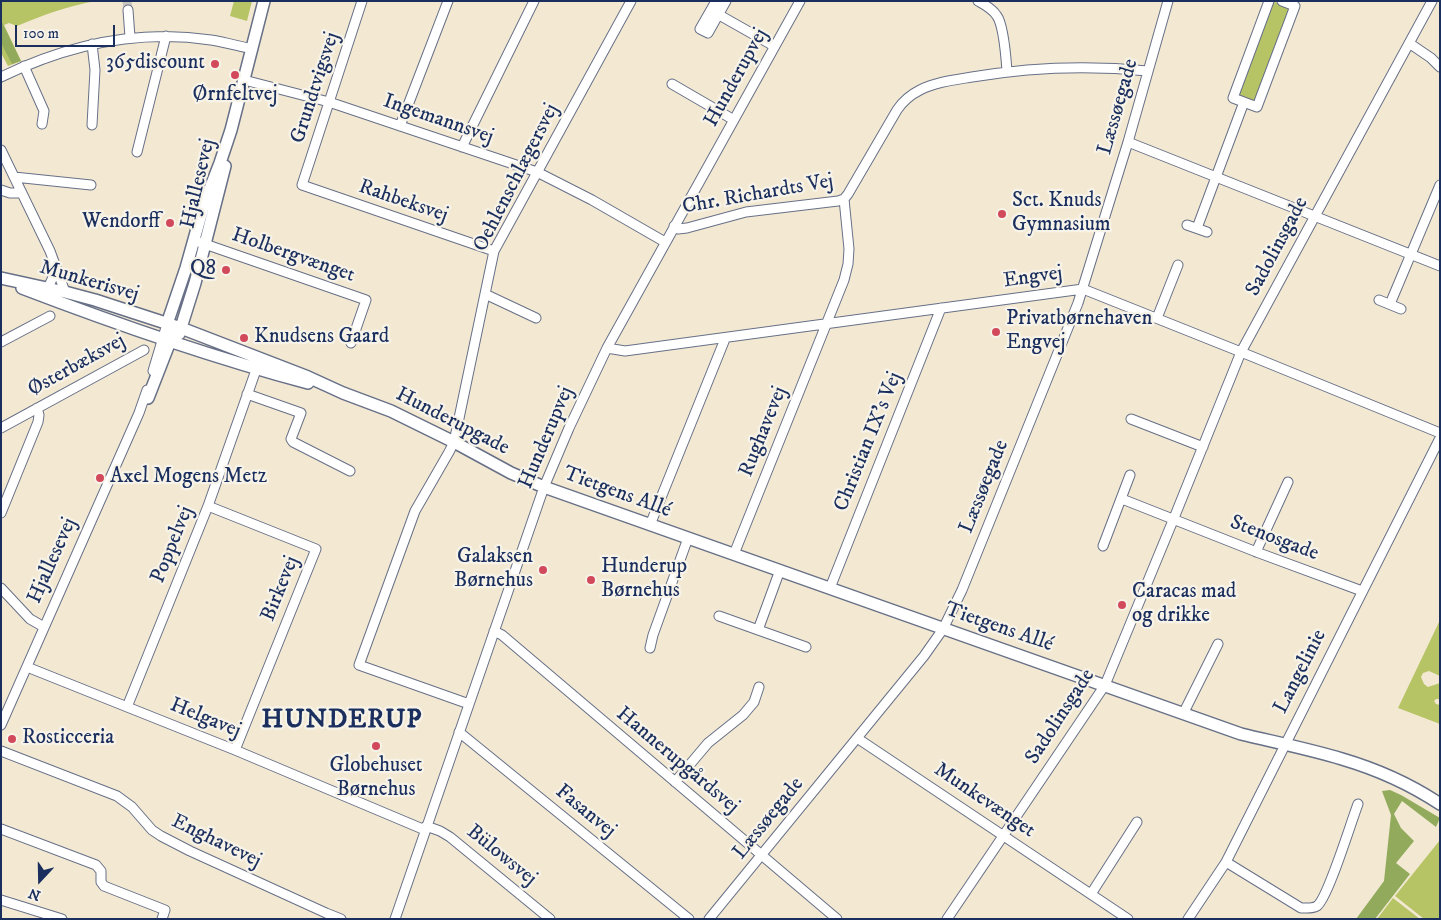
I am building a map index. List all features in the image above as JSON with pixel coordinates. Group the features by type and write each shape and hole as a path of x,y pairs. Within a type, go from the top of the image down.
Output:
{"main road":[{"name":"Hjallesevej","path":"172,334 192,244 204,204 231,130 264,1"},
{"name":"Hjallesevej","path":"172,334 205,244 223,176 231,130"},
{"name":"Munkerisvej","path":"1,279 95,300 172,334"},
{"name":"Munkerisvej","path":"1,279 64,304 172,334"},
{"name":"Hunderupgade","path":"172,334 256,363 266,361 391,411 511,473 544,487"},
{"name":"Hunderupgade","path":"172,334 256,370 343,393"},
{"path":"148,398 172,334"},
{"name":"Tietgens Allé","path":"544,487 1241,734 1342,759 1384,774 1440,804"}],"street":[{"name":"Grundtvigsvej","path":"302,185 362,1"},
{"path":"400,126 448,1"},
{"path":"462,147 534,1"},
{"name":"Oehlenschlægersvej","path":"469,704 359,664 415,511 454,442 494,251 632,1"},
{"path":"714,13 716,1"},
{"path":"714,13 726,1"},
{"name":"Hunderupvej","path":"398,917 426,828 544,487 569,428 607,348 800,1"},
{"path":"978,1 992,10 998,17 1007,71"},
{"name":"Læssøegade","path":"709,919 924,656 943,628 962,590 1083,289 1128,142 1168,1"},
{"path":"1269,1 1233,98 1256,107 1294,6 1282,1"},
{"name":"Sadolinsgade","path":"947,919 1104,686 1242,352 1432,1"},
{"path":"128,10 130,37"},
{"path":"714,13 774,46"},
{"path":"1,77 52,55 92,44 130,37 166,36 211,40 252,49"},
{"path":"138,152 166,36"},
{"path":"1409,43 1431,58 1440,67"},
{"path":"92,44 95,70 92,125"},
{"path":"24,66 44,111 42,124"},
{"name":"Chr. Richardts Vej","path":"674,226 678,228 693,227 746,212 844,199 897,110 911,94 932,84 1007,71 1061,67 1105,67 1148,70"},
{"name":"Ingemannsvej","path":"244,80 329,102 537,172 592,200 665,242"},
{"path":"672,84 734,120"},
{"path":"1197,228 1244,102"},
{"path":"1128,142 1440,266"},
{"path":"1,150 50,251 65,292"},
{"path":"14,177 91,185"},
{"name":"Rahbeksvej","path":"302,185 494,251"},
{"path":"1390,304 1440,185"},
{"path":"1,190 10,194 22,193"},
{"name":"Rughavevej","path":"734,554 844,280 849,249 844,199"},
{"path":"1188,225 1207,232"},
{"name":"Holbergvænget","path":"192,244 205,244 366,300 351,343"},
{"path":"48,288 53,273 50,251"},
{"path":"1157,318 1178,265"},
{"name":"Engvej","path":"607,348 625,351 1083,289 1440,433"},
{"path":"485,294 536,318"},
{"path":"1379,300 1401,308"},
{"name":"Christian IX's Vej","path":"830,588 941,308"},
{"path":"1,342 50,316"},
{"name":"Hjallesevej","path":"1,725 172,334"},
{"path":"650,525 725,338"},
{"name":"Østerbæksvej","path":"1,428 144,350"},
{"name":"Poppelvej","path":"128,707 208,506 256,370"},
{"path":"247,394 301,413 291,438 293,442 350,471"},
{"name":"Hjallesevej","path":"139,413 148,398"},
{"path":"1,513 38,422 37,408"},
{"path":"1131,419 1203,447"},
{"name":"Langelinie","path":"1188,919 1226,862 1440,438"},
{"path":"1103,546 1130,475"},
{"path":"1256,552 1288,482"},
{"path":"1122,498 1174,518"},
{"name":"Birkevej","path":"208,506 316,549 235,750"},
{"name":"Stenosgade","path":"1174,518 1256,552 1362,590"},
{"path":"650,648 688,538"},
{"path":"758,630 780,570"},
{"path":"1,588 30,619 44,627"},
{"path":"719,616 806,647"},
{"name":"Hannerupgårdsvej","path":"494,631 502,635 837,919"},
{"path":"1183,714 1218,644"},
{"name":"Helgavej","path":"27,667 426,828"},
{"path":"675,782 708,743 743,714 754,702 759,687"},
{"name":"Fasanvej","path":"459,732 689,919"},
{"name":"Munkevænget","path":"857,738 1128,919"},
{"name":"Enghavevej","path":"1,751 117,796 132,806 152,830 160,836 341,919"},
{"path":"1226,862 1302,908 1310,909 1318,906 1327,890 1358,804"},
{"path":"1091,894 1138,822"},
{"path":"1,828 96,865 101,871 101,882 104,886 165,910 162,919"},
{"name":"Bülowsvej","path":"426,828 440,831 450,837 550,919"},
{"path":"1,900 62,919"}],"green space":[{"path":"1,1 96,1 56,11 17,26 9,23 4,25 21,61 8,66 1,53"},
{"path":"234,1 252,1 247,21 230,16"},
{"path":"1275,2 1288,8 1289,11 1256,100 1253,102 1239,95 1272,4"},
{"path":"1,20 21,61 12,64 1,43"},
{"path":"1440,620 1440,676 1429,671 1423,673 1421,677 1424,684 1428,687 1440,683 1440,699 1434,701 1440,705 1440,724 1398,708"},
{"path":"1390,790 1440,818 1436,827 1402,801 1394,814 1401,828 1414,841 1396,863 1410,874 1375,919 1356,919 1384,881 1391,815 1382,791"},
{"path":"1440,840 1440,919 1424,919 1395,896"},
{"path":"1393,898 1420,919 1377,919"}],"tunnel":[{"path":"127,1 128,10"}],"place":[{"name":"365discount","path":"215,64"},
{"name":"Ørnfeltvej","path":"235,75"},
{"name":"Sct. Knuds Gymnasium","path":"1002,214"},
{"name":"Wendorff","path":"170,223"},
{"name":"Q8","path":"226,270"},
{"name":"Privatbørnehaven Engvej","path":"996,332"},
{"name":"Knudsens Gaard","path":"244,338"},
{"name":"Axel Mogens Metz","path":"100,478"},
{"name":"Galaksen Børnehus","path":"543,570"},
{"name":"Hunderup Børnehus","path":"591,580"},
{"name":"Caracas mad og drikke","path":"1122,605"},
{"name":"Rosticceria","path":"12,739"},
{"name":"Globehuset Børnehus","path":"376,746"}],"district":[{"name":"HUNDERUP","path":"342,722"}]}
